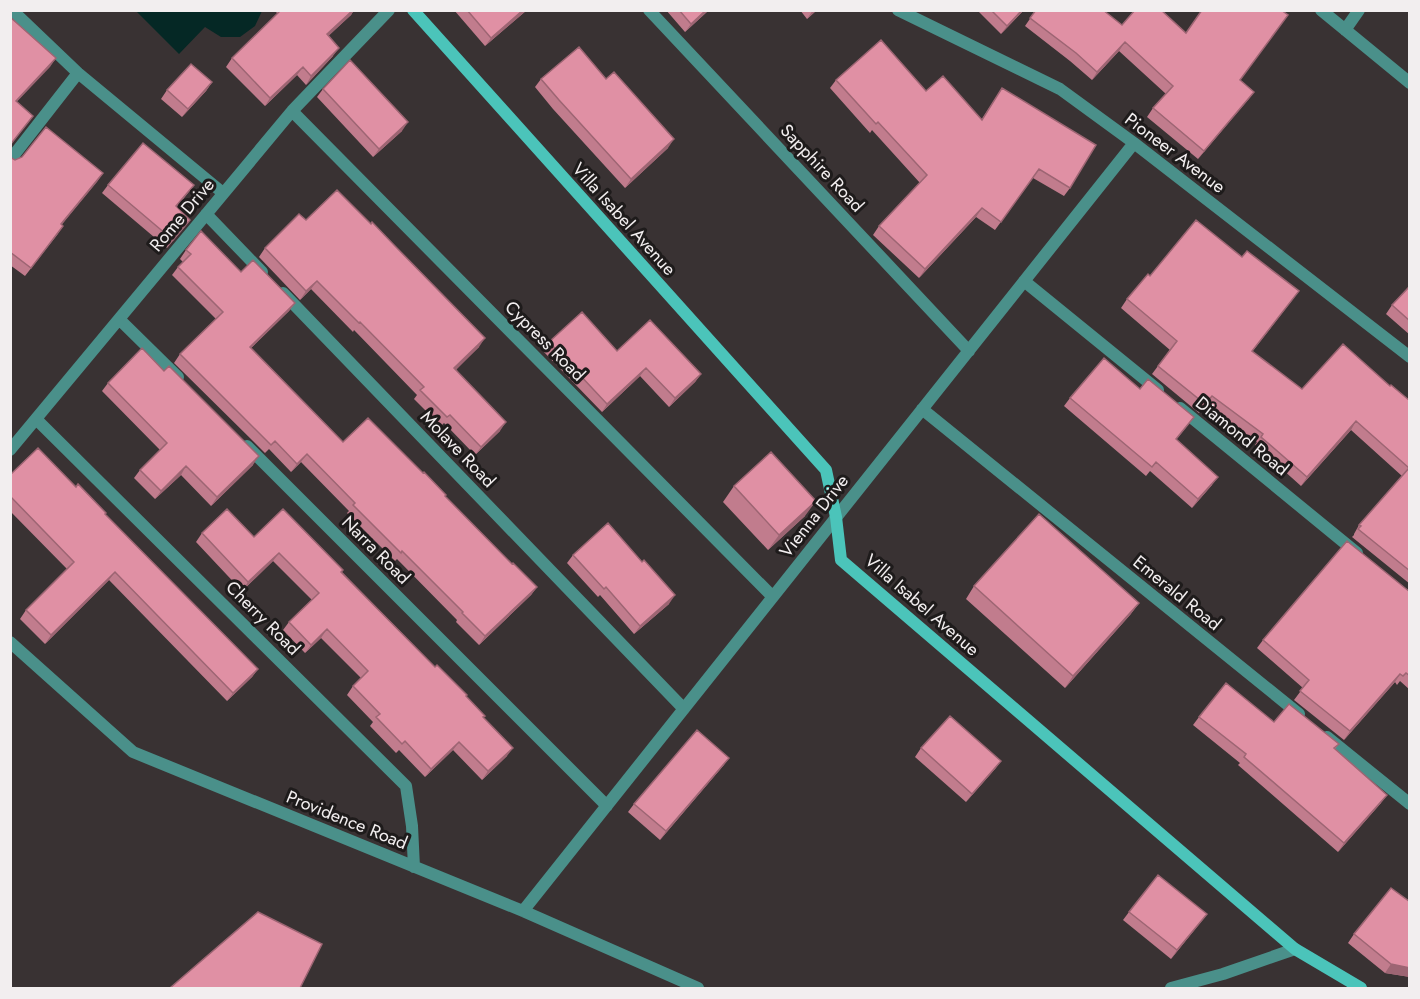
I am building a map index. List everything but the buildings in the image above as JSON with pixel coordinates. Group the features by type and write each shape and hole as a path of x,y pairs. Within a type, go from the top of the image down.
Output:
{"street":[{"path":"12,10 78,73 223,193"},
{"name":"Rome Drive","path":"10,450 292,111 389,10"},
{"name":"Villa Isabel Avenue","path":"413,10 826,470 836,517 841,560 1295,949 1362,988"},
{"name":"Sapphire Road","path":"649,10 969,351"},
{"name":"Pioneer Avenue","path":"898,10 1060,89 1134,143 1410,357"},
{"path":"1321,10 1410,83"},
{"path":"1345,30 1359,10"},
{"path":"10,160 78,73"},
{"name":"Cypress Road","path":"292,111 773,597"},
{"name":"Vienna Drive","path":"523,911 1134,143"},
{"name":"Molave Road","path":"206,214 684,709"},
{"name":"Diamond Road","path":"1024,281 1364,558"},
{"path":"119,319 187,386"},
{"name":"Emerald Road","path":"922,409 1410,804"},
{"name":"Cherry Road","path":"36,419 406,786 412,826 414,867"},
{"name":"Narra Road","path":"237,436 607,807"},
{"name":"Providence Road","path":"10,642 133,752 523,911 698,988"},
{"path":"1171,988 1223,974 1295,949"}],"water":[{"path":"136,11 262,11 255,26 240,37 221,37 205,27 179,54"}]}
